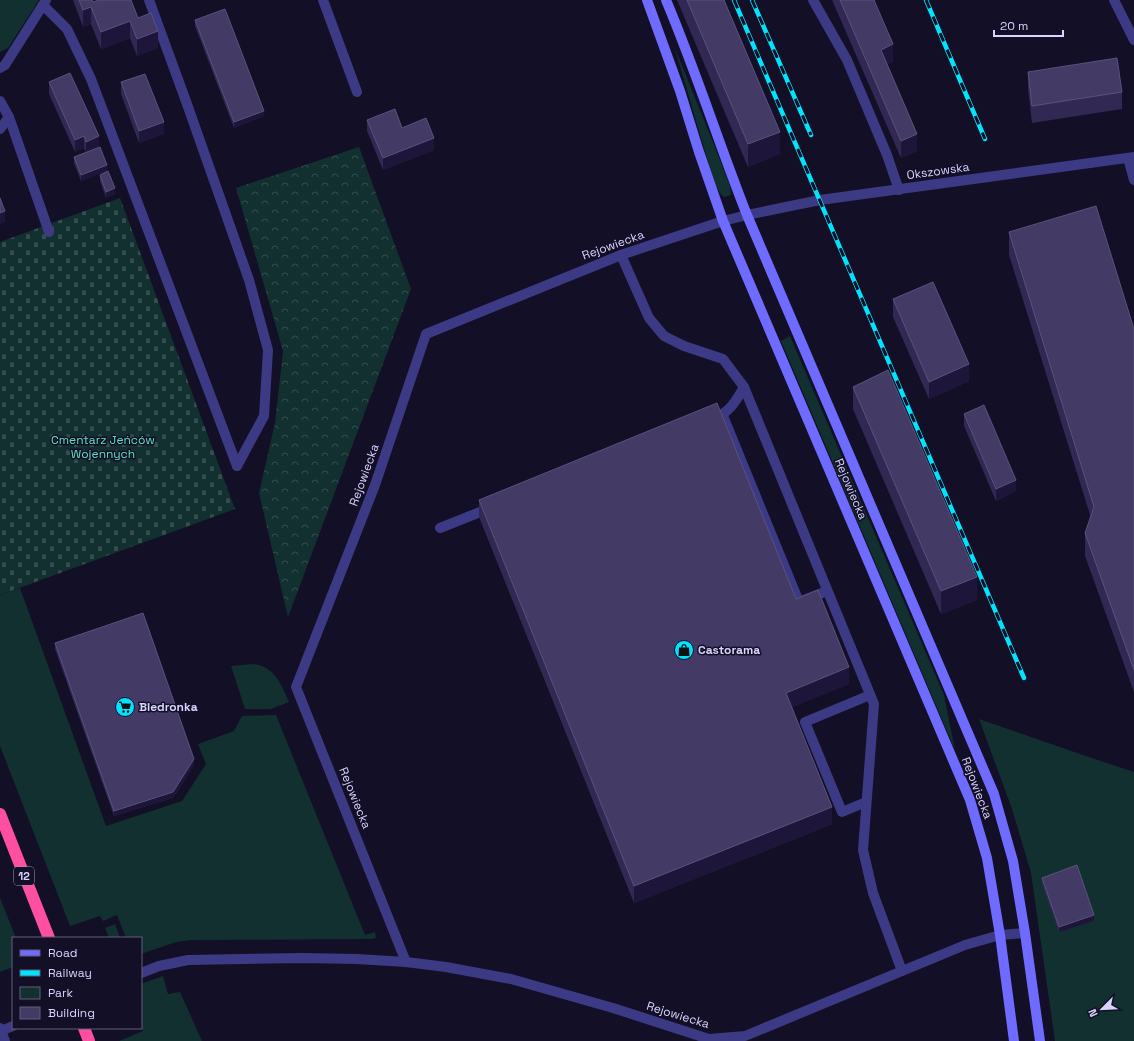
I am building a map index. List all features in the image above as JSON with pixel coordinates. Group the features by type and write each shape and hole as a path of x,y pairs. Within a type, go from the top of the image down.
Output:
{"highway":[{"name":"12","path":"0,814 48,937"},
{"path":"84,1029 89,1041"}],"street":[{"path":"0,68 5,65 44,2 67,29 91,79 238,466 264,416 268,350 248,280 149,0"},
{"path":"323,0 357,92"},
{"path":"647,0 680,91 723,221"},
{"path":"666,0 705,98 725,158 747,215"},
{"path":"813,0 847,60 887,155 899,190"},
{"path":"1114,0 1134,40"},
{"path":"0,101 9,117 49,232"},
{"path":"0,129 9,117"},
{"path":"1131,157 1134,180"},
{"name":"Okszowska","path":"723,221 820,200 1131,157"},
{"name":"Rejowiecka","path":"747,215 994,794 1014,861 1040,1041"},
{"name":"Rejowiecka","path":"406,962 296,687 375,485 426,334 621,255 723,221 970,800 987,858 1000,935 1014,1041"},
{"path":"621,255 649,318 664,336 684,346 723,359 744,387 874,704 863,850 873,893 902,971"},
{"path":"700,425 722,416 734,404 744,387"},
{"path":"722,416 800,602 827,591"},
{"path":"440,528 498,505"},
{"path":"866,802 842,812 805,722 870,695"},
{"name":"Rejowiecka","path":"142,974 174,962 203,960 302,958 406,962 446,967 511,980 613,1008 709,1039 745,1036 965,944 1000,935 1025,933"},
{"path":"2,1033 12,1027"}],"green space":[{"path":"0,0 39,0 8,48 0,52"},
{"path":"674,46 717,152 730,186 731,195 724,197 714,182"},
{"path":"359,147 411,289 288,617 259,493 275,423 283,351 236,188"},
{"name":"Cmentarz Jeńców Wojennych","path":"120,198 235,509 0,595 0,242"},
{"path":"790,336 944,695 955,750 781,341"},
{"path":"20,588 106,826 182,801 206,764 198,744 234,731 242,716 276,715 365,935 375,932 376,938 192,940 176,942 142,954 142,937 126,937 117,915 103,921 100,916 70,926 0,746 0,595"},
{"path":"254,664 267,669 276,677 289,702 271,709 245,709 231,666"},
{"path":"979,719 1134,772 1134,1041 1055,1041 1031,873 1012,809"},
{"path":"0,898 16,937 12,937 12,967 0,972"},
{"path":"115,924 120,937 109,937 105,928"},
{"path":"163,976 168,994 180,992 202,1041 119,1041 143,1031 142,984"}],"building":[{"path":"79,0 92,0 93,2 99,0 131,0 138,18 151,13 158,31 137,39 130,21 101,32 91,7 83,10"},
{"path":"687,0 724,0 780,132 748,144"},
{"path":"840,0 874,0 893,44 881,50 917,134 901,141"},
{"path":"225,9 264,111 234,122 195,20"},
{"path":"1117,58 1122,92 1032,106 1028,72"},
{"path":"70,73 99,136 86,142 84,136 75,140 49,82"},
{"path":"145,74 164,122 139,131 121,82"},
{"path":"395,109 402,128 426,118 434,138 383,158 367,120"},
{"path":"100,147 107,165 81,175 74,157"},
{"path":"108,171 115,188 106,192 100,175"},
{"path":"0,198 5,211 0,213"},
{"path":"1096,206 1134,329 1134,670 1085,533 1094,507 1009,232"},
{"path":"933,282 969,364 929,382 893,299"},
{"path":"888,370 977,577 941,591 853,387"},
{"name":"Castorama","path":"717,403 796,599 818,590 849,667 786,693 832,807 634,886 479,500"},
{"path":"984,405 1016,480 996,489 964,414"},
{"name":"Biedronka","path":"143,613 194,759 173,792 114,811 55,643"},
{"path":"1077,865 1094,915 1059,927 1042,878"}],"railway":[{"path":"734,0 1024,678"},
{"path":"752,0 811,135"},
{"path":"926,0 985,139"}],"place":[{"name":"Castorama","path":"684,650"},
{"name":"Biedronka","path":"125,707"}]}
